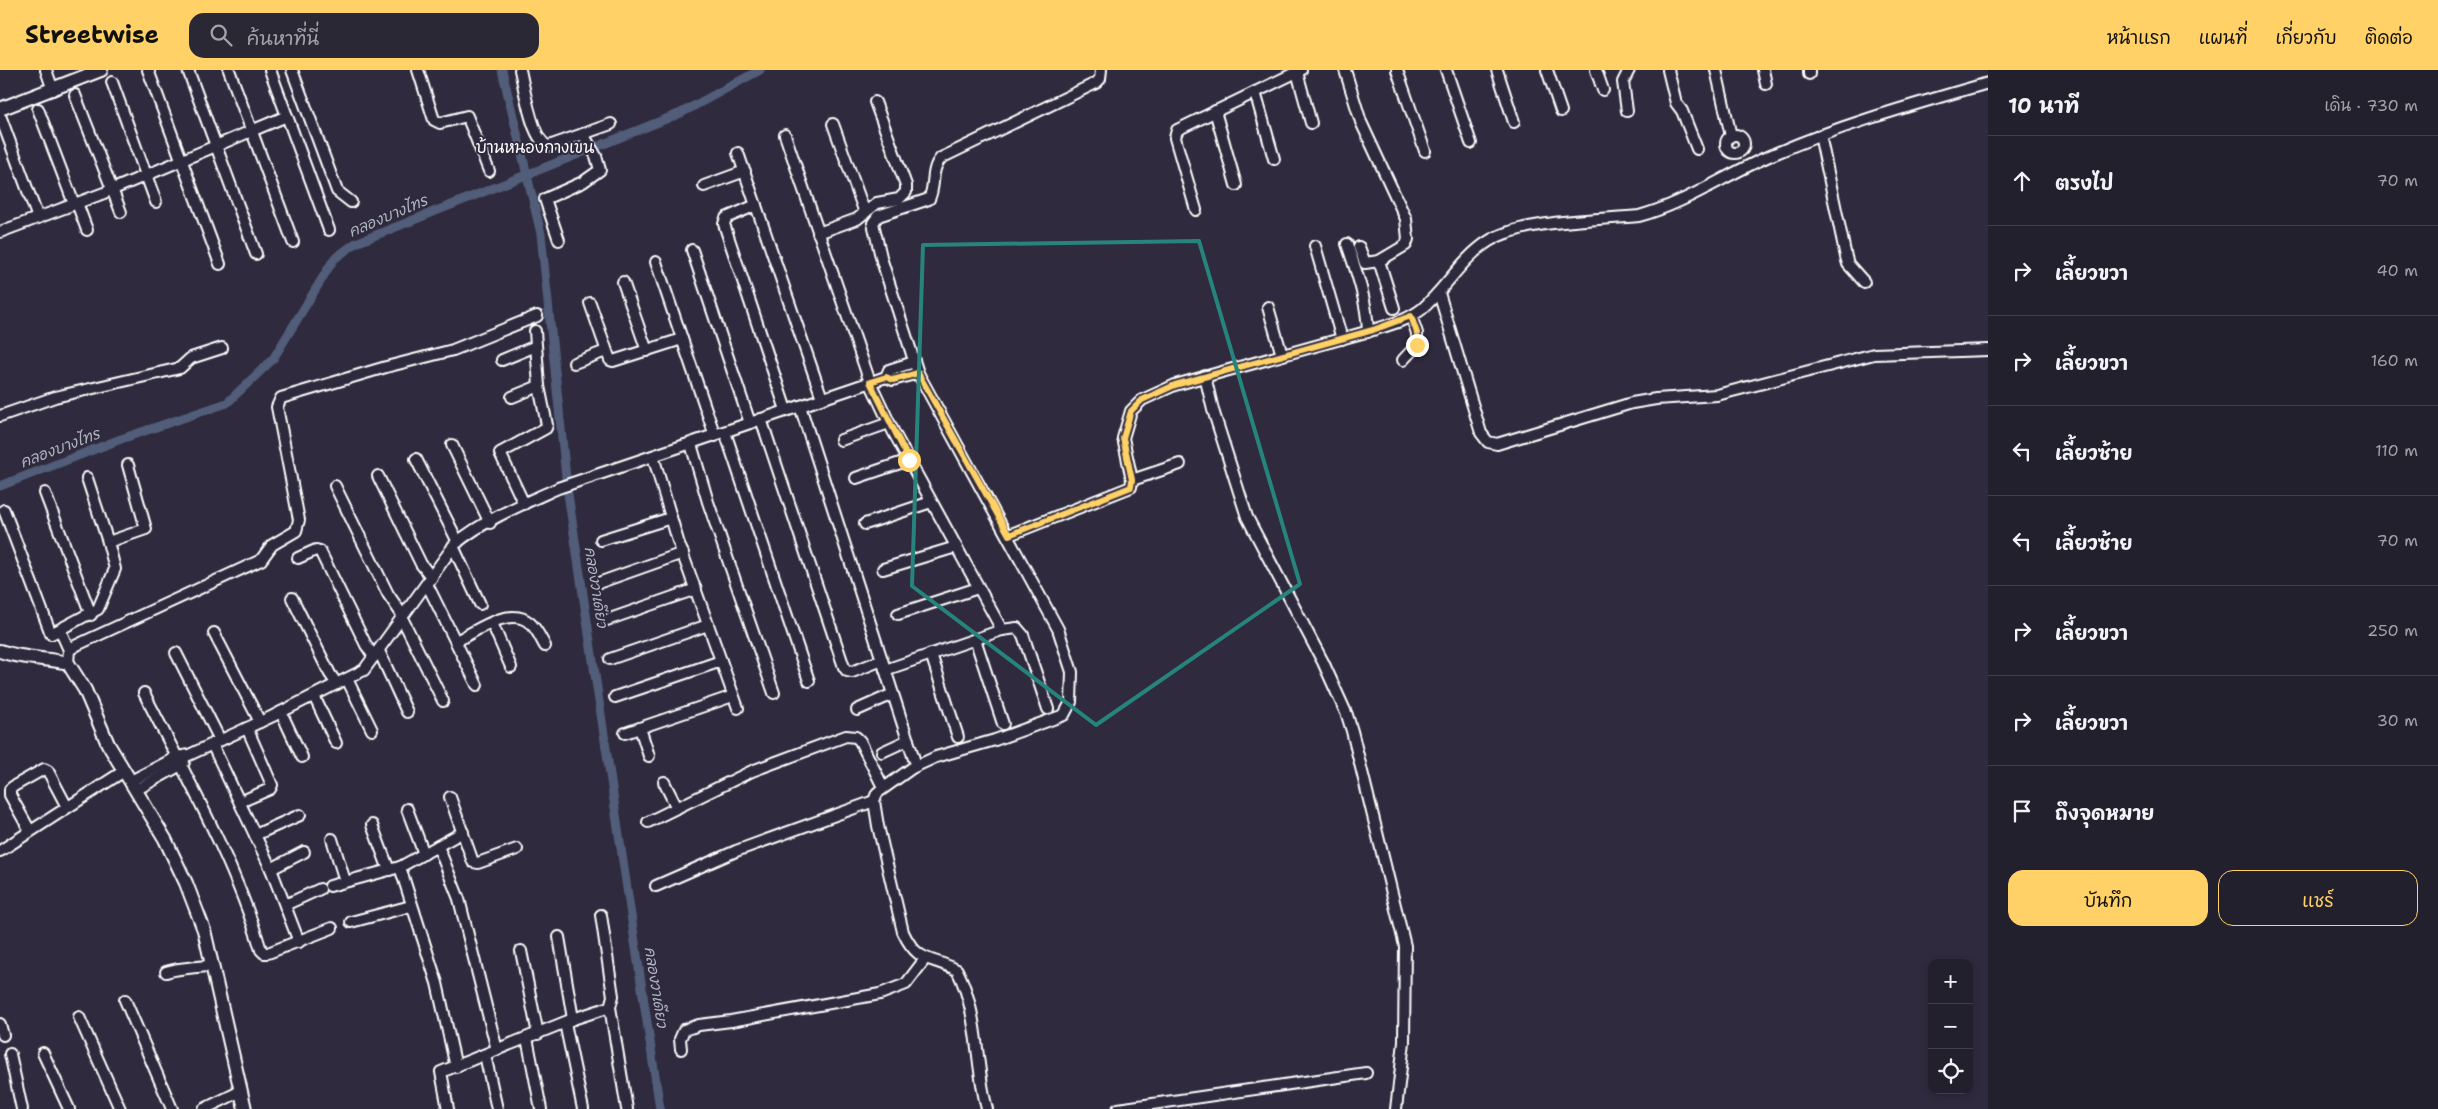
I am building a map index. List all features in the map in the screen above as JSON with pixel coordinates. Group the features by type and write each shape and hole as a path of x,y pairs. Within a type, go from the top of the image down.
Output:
{"street":[{"path":"46,70 53,90"},
{"path":"38,218 0,114 101,70"},
{"path":"148,70 220,264"},
{"path":"188,70 256,254"},
{"path":"229,70 292,242"},
{"path":"270,70 330,230"},
{"path":"292,70 337,191 351,202"},
{"path":"418,70 434,120 440,123 467,116 489,171"},
{"path":"520,70 529,109 541,142 549,146 586,137 611,124"},
{"path":"656,886 736,851 874,801 883,787 936,757 1058,719 1072,702 1072,672 1058,629 1009,535 918,373 882,261 873,224 874,219 930,198 934,170 941,158 1096,83 1100,80 1101,70"},
{"path":"1346,70 1361,122 1406,219 1408,239 1406,245 1379,261 1366,263 1359,247"},
{"path":"1397,70 1425,151"},
{"path":"1446,70 1471,143"},
{"path":"1496,70 1514,122"},
{"path":"1547,70 1561,111"},
{"path":"1596,70 1603,90"},
{"path":"1627,111 1623,82 1629,70"},
{"path":"1668,70 1676,103 1682,111 1698,149"},
{"path":"1716,70 1731,136 1726,144 1727,149 1730,152 1739,153 1745,168"},
{"path":"1763,70 1766,84"},
{"path":"1196,210 1175,133 1177,130 1299,71 1312,123"},
{"path":"112,82 156,202"},
{"path":"1009,535 1124,492 1131,487 1132,480 1123,438 1131,411 1142,400 1175,385 1200,377 1368,332 1411,316 1439,293 1459,268 1490,240 1527,228 1652,212 1679,202 1745,168 1820,135 1988,84"},
{"path":"1256,92 1274,159"},
{"path":"76,95 121,212"},
{"path":"818,233 857,219 877,203 899,199 906,192 906,185 875,102"},
{"path":"38,109 87,230"},
{"path":"1215,111 1236,185"},
{"path":"0,232 76,204 287,116"},
{"path":"833,124 866,213"},
{"path":"785,135 870,382 889,423 1002,630"},
{"path":"1820,135 1848,264 1864,282"},
{"path":"559,240 545,199 598,173 600,166 586,137"},
{"path":"738,153 822,398"},
{"path":"704,186 745,171"},
{"path":"756,205 726,218 724,224 786,410"},
{"path":"1347,244 1360,281 1368,332"},
{"path":"1315,246 1342,339"},
{"path":"692,250 750,423"},
{"path":"1379,261 1394,308"},
{"path":"656,262 714,436"},
{"path":"623,282 647,351"},
{"path":"1439,293 1481,433 1488,442 1497,444 1638,402 1722,394 1874,354 1988,350"},
{"path":"590,303 606,351 613,362 682,339"},
{"path":"1268,308 1282,356"},
{"path":"0,651 15,656 69,657 133,618 261,560 272,545 296,531 299,520 277,407 281,398 386,367 453,350 537,316"},
{"path":"1403,360 1417,345 1417,333 1411,316"},
{"path":"524,504 500,453 546,428 539,386 535,331"},
{"path":"502,360 536,346"},
{"path":"0,416 56,397 180,368 191,358 222,348"},
{"path":"574,363 606,351"},
{"path":"886,377 889,370 914,362"},
{"path":"0,851 67,807 179,761 364,670 456,544 490,522 524,504 558,488 870,382 886,377 893,380 918,373"},
{"path":"1200,377 1213,410 1246,517 1323,662 1347,715 1356,748 1405,946 1404,1042 1396,1109"},
{"path":"512,397 539,386"},
{"path":"800,406 914,759"},
{"path":"761,419 846,671 852,672 931,654 1011,628 1021,630 1048,709"},
{"path":"841,440 889,423"},
{"path":"725,432 808,681"},
{"path":"691,444 708,502 774,693"},
{"path":"452,445 490,522"},
{"path":"653,456 683,554 738,708"},
{"path":"416,459 456,544 480,604"},
{"path":"856,478 909,460"},
{"path":"1132,480 1180,464"},
{"path":"108,542 146,529 128,465"},
{"path":"378,476 478,685"},
{"path":"4,510 51,634 91,615 98,609 115,569 87,478"},
{"path":"335,486 388,594 403,617 443,701"},
{"path":"45,494 91,615"},
{"path":"865,524 932,502"},
{"path":"602,540 672,518"},
{"path":"883,569 956,547"},
{"path":"298,558 316,550 320,551 366,645 376,654 407,712"},
{"path":"602,582 683,554"},
{"path":"898,614 978,588"},
{"path":"607,620 696,589"},
{"path":"292,598 330,674 337,684"},
{"path":"456,641 504,618 523,619 535,628 545,646"},
{"path":"492,623 511,667"},
{"path":"610,659 708,625"},
{"path":"60,630 69,657 108,744 165,839 186,883 204,930 245,1109"},
{"path":"214,633 260,722"},
{"path":"975,639 1003,724"},
{"path":"176,653 271,869 299,942"},
{"path":"931,654 958,737"},
{"path":"615,697 721,661"},
{"path":"347,679 372,730"},
{"path":"144,692 179,761 243,897 261,950 268,953 332,928"},
{"path":"857,710 893,694"},
{"path":"314,696 336,743"},
{"path":"625,733 733,696"},
{"path":"281,712 302,757"},
{"path":"240,802 270,789 272,785 247,728"},
{"path":"640,728 649,756"},
{"path":"648,822 752,771 846,736 856,736 860,741 883,787"},
{"path":"882,752 908,740"},
{"path":"30,831 10,795 10,789 14,786 44,769 48,771 67,807"},
{"path":"664,782 677,808"},
{"path":"450,797 475,864 517,848"},
{"path":"874,801 903,932 910,947 925,959 957,970 962,980 987,1109"},
{"path":"407,809 424,854"},
{"path":"255,835 300,815"},
{"path":"372,825 389,870"},
{"path":"330,886 400,867 463,832"},
{"path":"332,838 345,881"},
{"path":"438,846 459,899 497,1050"},
{"path":"271,869 304,852"},
{"path":"400,867 437,983 456,1066"},
{"path":"285,905 320,889"},
{"path":"351,922 411,906"},
{"path":"601,915 613,996 610,1007 627,1109"},
{"path":"559,937 582,1109"},
{"path":"521,951 538,1034"},
{"path":"681,1049 680,1039 684,1030 699,1025 731,1022 880,994 906,984 925,959"},
{"path":"166,972 181,968 196,969 213,965"},
{"path":"125,1000 172,1109"},
{"path":"448,1109 441,1072 569,1021 610,1007"},
{"path":"79,1017 120,1109"},
{"path":"0,1024 3,1035"},
{"path":"527,1038 541,1109"},
{"path":"10,1054 22,1109"},
{"path":"43,1054 69,1109"},
{"path":"485,1055 497,1109"},
{"path":"1118,1109 1366,1073"},
{"path":"204,1109 241,1091"}],"highlighted area":[{"path":"1199,241 1300,584 1096,725 912,586 923,245"}],"waterway":[{"name":"คลองวาเดียว","path":"502,70 541,234 567,487 660,1109"},
{"name":"คลองบางไทร","path":"0,486 121,439 227,403 273,359 334,259 356,243 681,113 760,70"}],"district":[{"name":"บ้านหนองกางเขน","path":"535,147"}],"route":[{"path":"909,460 870,382 886,377 893,380 918,373 1009,535 1124,492 1131,487 1132,480 1123,438 1131,411 1142,400 1175,385 1373,330 1411,316 1417,333 1417,345"}]}
